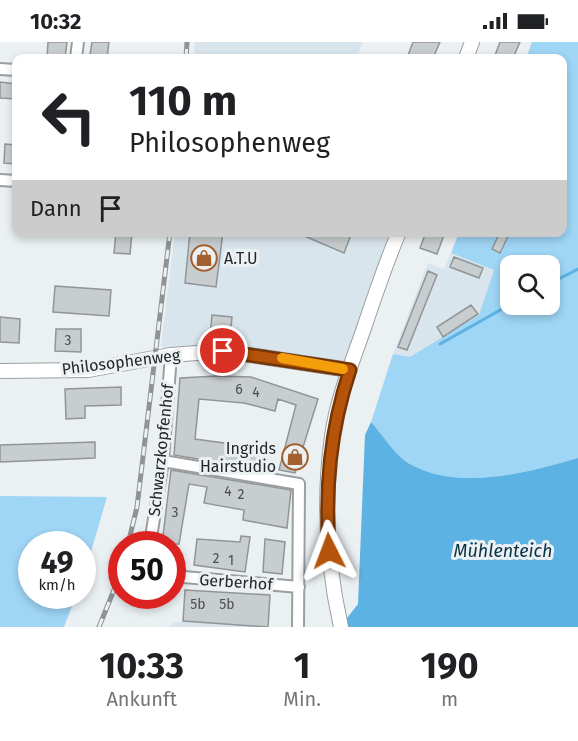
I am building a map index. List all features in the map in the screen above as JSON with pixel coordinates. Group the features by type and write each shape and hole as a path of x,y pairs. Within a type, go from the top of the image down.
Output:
{"main road":[{"path":"341,627 330,570 328,463 336,417 350,370 397,237"},
{"name":"Philosophenweg","path":"0,371 88,370 171,355 242,352 350,370"}],"street":[{"name":"Schwarzkopfenhof","path":"152,531 163,460 171,355"},
{"path":"163,460 299,484 298,627"},
{"name":"Gerberhof","path":"186,577 299,586"}],"shaded area":[{"path":"195,42 363,42 358,54 194,54"},
{"path":"532,42 578,42 578,458 514,474 492,477 449,477 428,472 403,459 371,422 393,354 410,357 479,315 494,270 451,253 457,237 567,237 567,54 528,54"},
{"path":"174,237 398,237 349,370 301,361 171,355 161,345"},
{"path":"451,253 494,270 479,316 410,358 393,354 428,263 444,269"},
{"path":"0,496 107,497 96,535 96,531 18,531 18,609 71,609 64,627 0,627"},
{"path":"249,616 248,627 169,627 174,622 203,622"}],"water":[{"name":"Mühlenteich","path":"371,422 408,463 428,472 449,477 492,477 514,474 578,458 578,627 340,627 358,604 365,435"}],"building":[{"path":"48,42 67,42 66,54 47,54"},
{"path":"92,42 109,42 108,54 90,54"},
{"path":"413,42 440,42 435,54 408,54"},
{"path":"500,42 520,42 515,54 496,54"},
{"path":"0,82 12,84 12,99 0,98"},
{"path":"5,144 12,145 12,164 4,163"},
{"path":"116,237 132,237 130,254 114,253"},
{"name":"A.T.U","path":"190,237 222,237 216,287 185,283"},
{"path":"307,237 350,237 344,253"},
{"path":"424,237 443,237 437,254 420,248"},
{"path":"498,237 508,237 500,253 492,249"},
{"path":"454,257 483,268 479,278 450,267"},
{"path":"428,271 437,275 407,350 398,347"},
{"path":"55,286 111,290 109,316 53,312"},
{"path":"471,305 478,314 443,337 437,327"},
{"path":"212,315 232,317 230,339 210,337"},
{"path":"0,317 20,319 19,343 0,342"},
{"path":"56,329 81,329 81,352 55,351"},
{"path":"251,377 318,399 295,473 279,470 296,405 278,399 275,411 244,403 199,399 195,439 261,448 256,469 174,455 180,378"},
{"path":"121,387 121,405 85,406 85,418 66,419 65,389"},
{"path":"95,442 95,458 0,462 0,445"},
{"path":"171,470 291,490 287,528 243,520 244,510 204,503 207,487 189,484 181,531 164,531"},
{"path":"241,536 250,537 245,572 194,565 197,539 240,542"},
{"path":"265,539 285,542 282,574 263,572"},
{"path":"186,590 270,595 268,627 183,621 184,609 186,609"}],"waterway":[{"path":"560,278 578,269"},
{"path":"440,344 500,310"}],"railway":[{"path":"186,54 187,42"},
{"path":"131,531 137,507 169,237"},
{"path":"99,627 108,605"}],"slow traffic":[{"path":"282,358 343,369"}],"place":[{"name":"A.T.U","path":"204,258"},
{"name":"Ingrids Hairstudio","path":"295,457"}],"route":[{"path":"223,351 242,352 350,370 340,399 328,463 329,551"}]}
